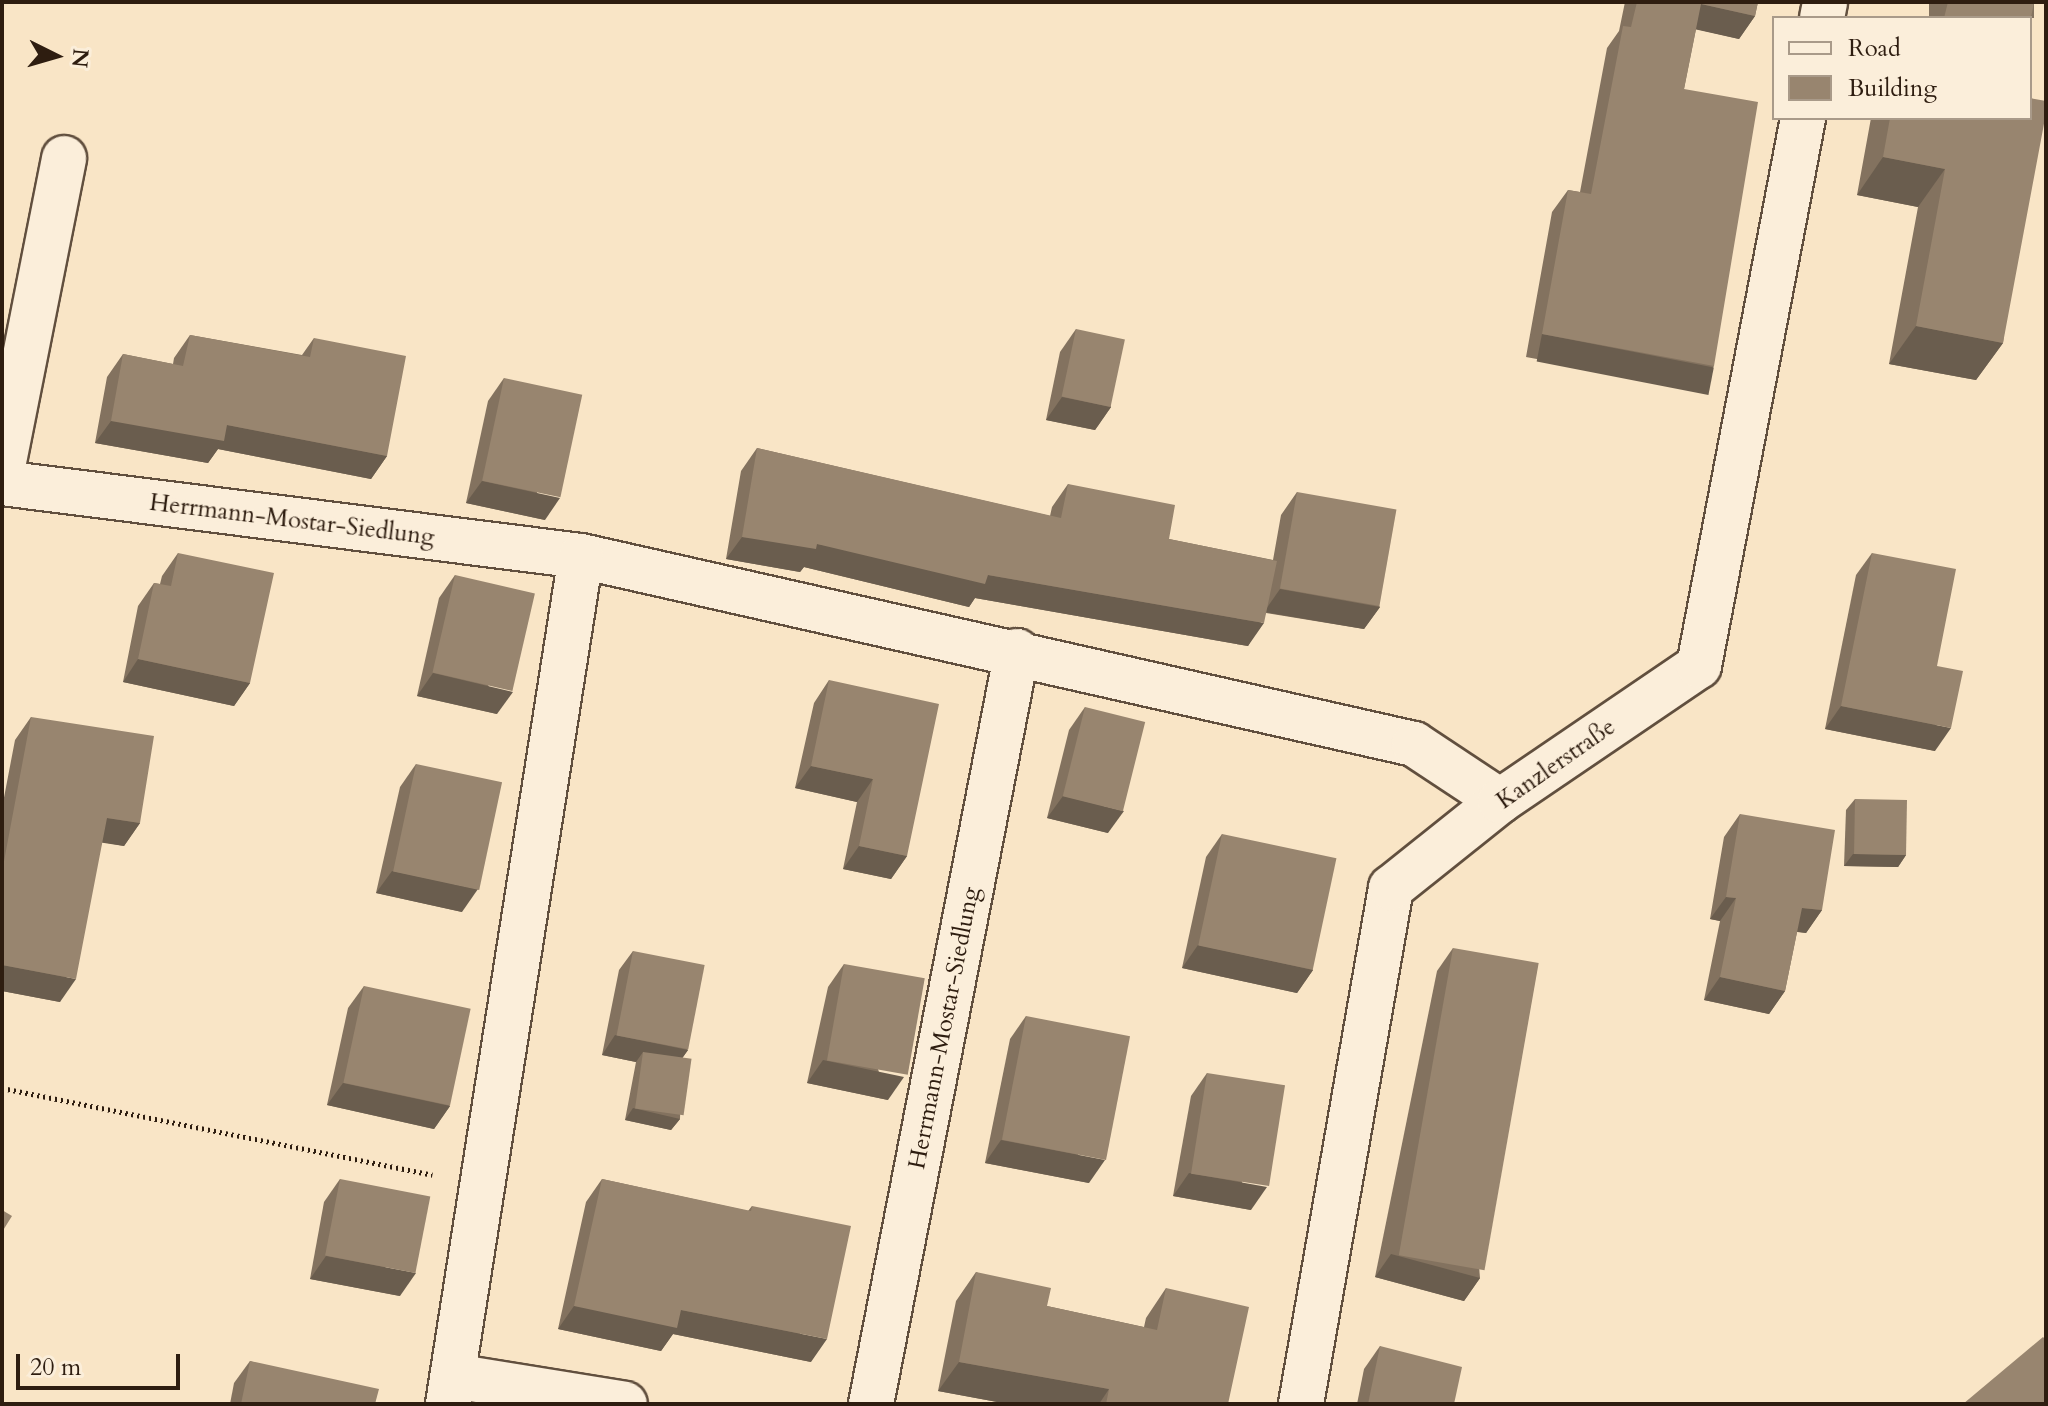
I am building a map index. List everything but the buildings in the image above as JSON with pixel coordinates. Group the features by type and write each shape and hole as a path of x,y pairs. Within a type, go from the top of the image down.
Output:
{"street":[{"name":"Kanzlerstraße","path":"1301,1404 1391,888 1500,801 1699,666 1803,120"},
{"path":"2,472 64,158"},
{"name":"Herrmann-Mostar-Siedlung","path":"2,483 581,556 1017,651 1414,744 1500,801"},
{"path":"581,556 485,1185 450,1390 625,1404"},
{"name":"Herrmann-Mostar-Siedlung","path":"871,1404 1017,651"}],"path":[{"path":"2,1088 485,1185"}]}
